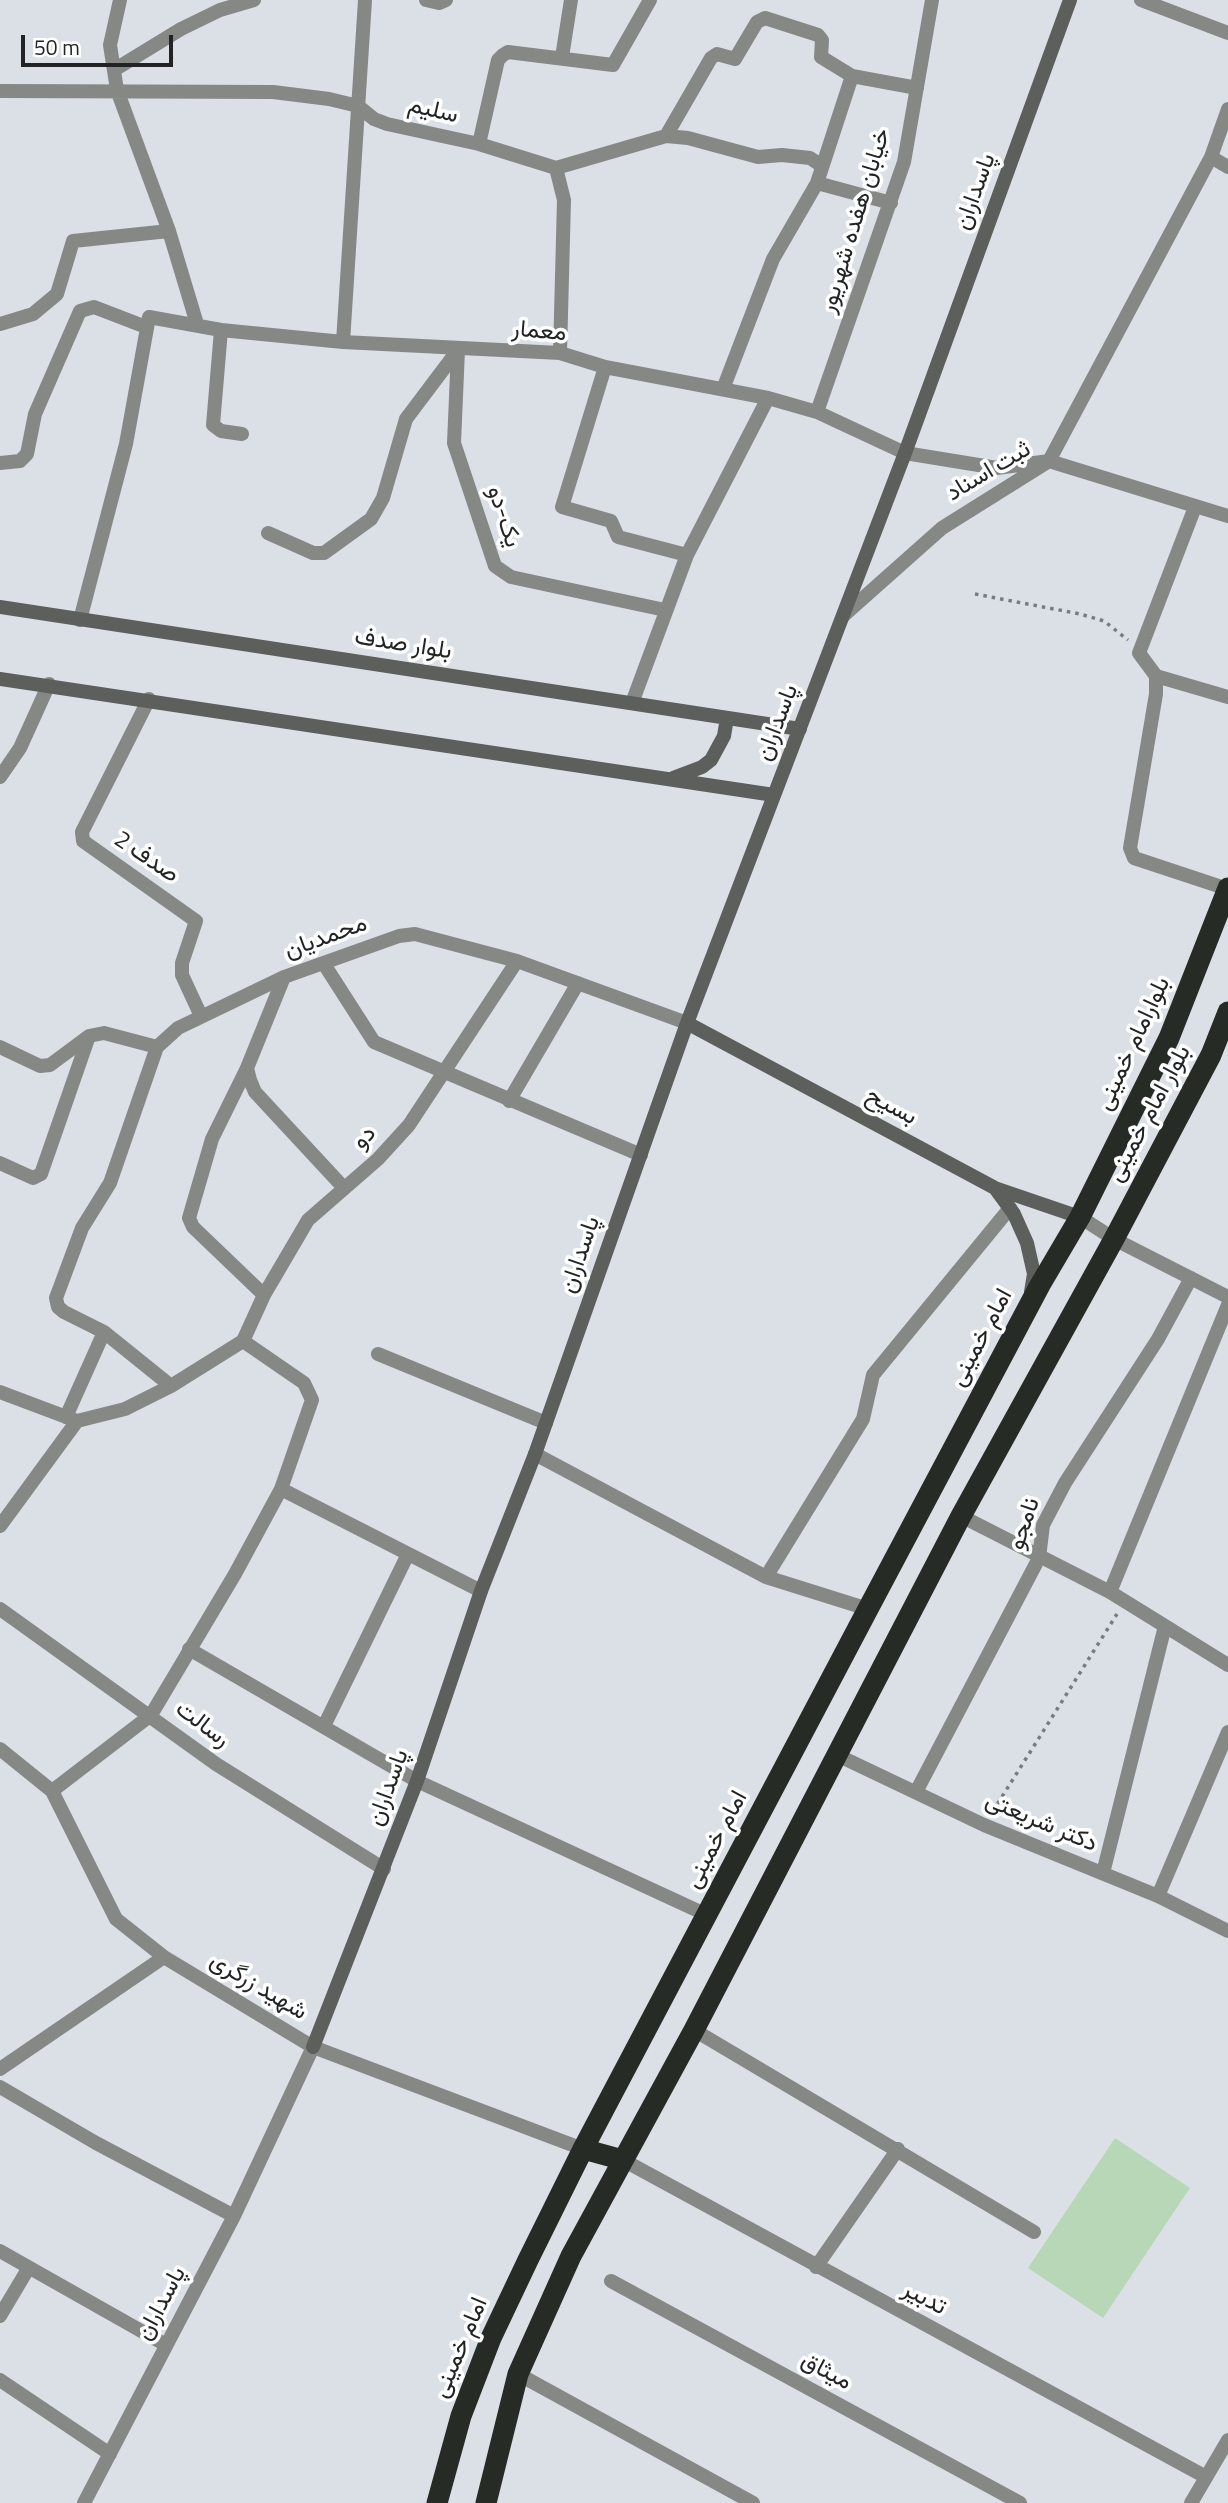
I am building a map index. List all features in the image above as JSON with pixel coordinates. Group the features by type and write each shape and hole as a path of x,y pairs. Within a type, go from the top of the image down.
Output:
{"highway":[{"name":"بلوارامام خمینی","path":"1080,1217 1169,1038 1228,889"},
{"name":"بلوار امام خمینی","path":"1114,1239 1222,1042 1228,1012"},
{"name":"امام خمینی","path":"437,2503 461,2416 491,2338 583,2149 1030,1304 1080,1217"},
{"path":"486,2503 518,2374 571,2256 694,2030 961,1516 1114,1239"},
{"path":"583,2149 623,2160"}],"street":[{"path":"120,0 110,45 117,90 169,231 197,324"},
{"path":"114,70 181,29 220,10 254,0"},
{"path":"343,342 365,0"},
{"path":"426,0 439,3 446,0"},
{"path":"562,57 571,0"},
{"path":"479,144 498,60 503,55 508,52 613,65 650,0"},
{"name":"خیابان هفده شهریور","path":"817,412 904,162 932,0"},
{"name":"پاسداران","path":"84,2503 234,2216 313,2048 384,1869 417,1781 481,1591 535,1454 687,1023 905,453 1070,0"},
{"path":"1141,0 1228,33"},
{"path":"666,136 711,58 717,54 734,59 761,19 818,34 822,40 821,57 852,76 917,88"},
{"path":"723,389 773,259 817,183 852,76"},
{"name":"سلیم","path":"0,91 272,92 358,106 374,119 387,124 479,144 556,168"},
{"path":"1049,461 1211,158 1228,109"},
{"path":"560,353 564,200 556,168 666,136 688,138 758,157 782,155 810,158 822,166"},
{"path":"1211,158 1228,167"},
{"path":"817,183 891,203"},
{"path":"0,324 33,314 57,294 73,241 169,231"},
{"path":"0,463 20,461 27,454 35,414 80,311 94,307 146,327 126,444 80,620"},
{"name":"معمار","path":"146,327 148,319 152,317 221,330 343,342 458,350 560,353 605,367 768,398 817,412 905,453 997,468 1049,461"},
{"path":"221,330 213,425 221,431 242,435"},
{"path":"268,533 313,553 324,553 371,519 383,498 406,419 458,350"},
{"name":"یک-دو","path":"458,350 454,443 495,566 511,577 665,610"},
{"path":"605,367 562,507 611,521 618,537 687,555"},
{"path":"632,703 687,555 768,398"},
{"name":"ثبت اسناد","path":"843,615 942,528 1049,461 1228,516"},
{"path":"1195,506 1139,653 1156,676 1156,694 1130,848 1134,858 1228,889"},
{"name":"بلوار صدف","path":"0,607 800,729"},
{"path":"1156,676 1228,697"},
{"path":"0,679 49,684 774,795"},
{"path":"0,777 20,748 49,684"},
{"name":"صدف 2","path":"149,699 82,832 83,841 196,921 182,963 182,975 201,1016"},
{"path":"668,779 685,775 711,760 724,736 727,718"},
{"name":"محمدیان","path":"157,1047 178,1028 284,977 399,936 415,934 517,961 687,1023"},
{"name":"دو","path":"243,1341 264,1295 308,1220 378,1160 408,1125 517,961"},
{"path":"324,964 374,1042 641,1155"},
{"path":"264,1295 193,1227 189,1218 212,1139 247,1068 284,977"},
{"path":"509,1101 579,983"},
{"name":"بسیح","path":"687,1023 995,1188 1080,1217"},
{"path":"0,1048 40,1066 50,1065 89,1036 104,1033 157,1047 110,1183 82,1227 56,1298 58,1307 64,1312 104,1332 171,1386"},
{"path":"0,1163 33,1178 41,1174 89,1036"},
{"path":"247,1068 255,1092 344,1188"},
{"path":"995,1188 1010,1208 1027,1243 1034,1274 1030,1304"},
{"path":"766,1577 863,1419 873,1375 1010,1208"},
{"path":"1080,1217 1114,1239 1228,1297"},
{"name":"نامجو","path":"916,1792 1039,1558 1043,1525 1065,1483 1158,1339 1191,1278"},
{"path":"1110,1592 1228,1305"},
{"path":"0,1526 72,1419 104,1332"},
{"path":"0,1392 72,1419 124,1409 171,1386 243,1341 304,1383 310,1390 312,1399 281,1489 151,1715 52,1791"},
{"path":"377,1354 546,1423"},
{"path":"535,1454 766,1577 868,1609"},
{"path":"281,1489 481,1591"},
{"path":"961,1516 1110,1592 1228,1665"},
{"path":"324,1726 408,1554"},
{"name":"رسالت","path":"0,1609 216,1764 384,1869"},
{"path":"1103,1873 1165,1626"},
{"path":"189,1649 417,1781 707,1915"},
{"path":"1158,1896 1228,1732"},
{"name":"شهید زرگری","path":"0,1749 52,1791 116,1919 164,1957 313,2048 583,2149"},
{"name":"دکتر شریعتی","path":"837,1755 984,1825 1158,1896 1228,1931"},
{"path":"0,2069 164,1957"},
{"path":"694,2030 1034,2232"},
{"path":"0,2087 96,2143 234,2216"},
{"path":"816,2267 898,2149"},
{"name":"تدبیر","path":"623,2160 1206,2477"},
{"path":"0,2251 166,2345"},
{"path":"0,2316 28,2269"},
{"name":"میثاق","path":"611,2281 1020,2503"},
{"path":"518,2374 752,2503"},
{"path":"0,2380 110,2454"},
{"path":"1191,2503 1228,2440"}],"path":[{"path":"975,594 1104,621 1121,631 1139,653"},
{"path":"984,1825 1125,1601"}],"green space":[{"path":"1115,2138 1190,2188 1103,2318 1028,2268"}]}
